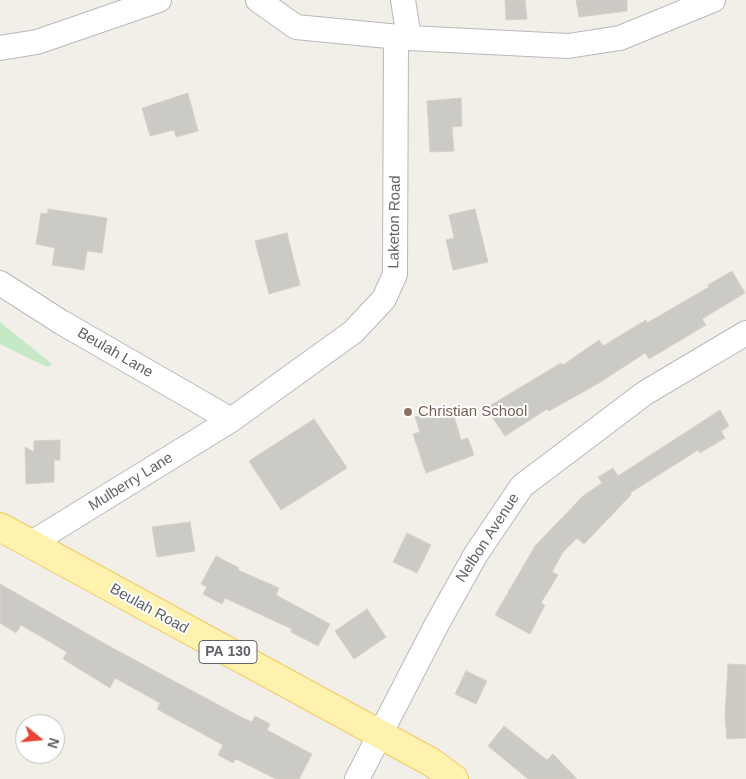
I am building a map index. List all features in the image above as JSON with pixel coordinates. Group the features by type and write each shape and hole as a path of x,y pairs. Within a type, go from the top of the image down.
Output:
{"main road":[{"name":"Beulah Road","path":"0,527 431,762 454,779"}],"street":[{"path":"0,48 37,42 159,0"},
{"path":"258,0 296,27 402,38 568,46 620,38 713,0"},
{"name":"Laketon Road","path":"231,420 353,332 384,299 395,274 403,0"},
{"name":"Beulah Lane","path":"0,283 61,322 231,420"},
{"name":"Nelbon Avenue","path":"357,779 476,554 522,486 645,393 746,333"},
{"name":"Mulberry Lane","path":"30,544 231,420"}],"green space":[{"path":"0,322 52,364 47,367 0,344"}],"building":[{"path":"505,0 525,0 527,19 506,20"},
{"path":"576,0 627,0 627,11 579,17"},
{"path":"188,93 198,131 176,137 174,130 150,136 142,108"},
{"path":"461,98 462,126 452,127 454,151 430,152 427,101"},
{"path":"48,209 107,218 102,253 87,251 84,270 52,265 55,248 36,244 41,213 47,214"},
{"path":"475,209 488,262 453,270 446,240 454,238 449,215"},
{"path":"287,233 300,285 269,294 255,241"},
{"path":"732,271 745,293 702,319 706,325 649,359 645,353 599,383 549,411 547,409 505,436 486,408 561,363 563,365 599,340 603,346 646,320 647,323 709,287 708,285"},
{"path":"451,406 461,440 468,438 474,455 426,473 413,434 420,432 415,417"},
{"path":"720,410 729,426 721,431 725,438 700,453 698,450 630,493 631,495 584,544 577,538 563,552 552,572 558,575 541,603 545,605 530,634 495,615 535,546 583,496 602,483 598,477 613,468 618,476"},
{"path":"314,419 347,468 281,510 249,461"},
{"path":"60,440 60,460 54,460 54,482 26,484 25,447 34,452 34,441"},
{"path":"190,522 195,551 157,557 152,527"},
{"path":"407,533 431,545 417,573 393,562"},
{"path":"216,556 239,568 238,570 279,588 276,595 330,624 318,646 291,632 292,629 225,598 222,604 203,594 207,587 201,584"},
{"path":"0,584 107,645 239,716 252,722 255,716 270,724 267,730 312,754 299,779 276,779 236,759 233,763 218,755 223,745 157,709 160,703 115,678 110,688 63,659 67,652 21,625 16,633 0,623"},
{"path":"367,609 386,637 354,659 335,631"},
{"path":"728,664 746,665 746,738 727,739 725,716"},
{"path":"466,671 487,681 476,704 455,694"},
{"path":"504,726 547,760 553,754 577,779 528,779 488,746"}],"place":[{"name":"Christian School","path":"408,412"}]}
